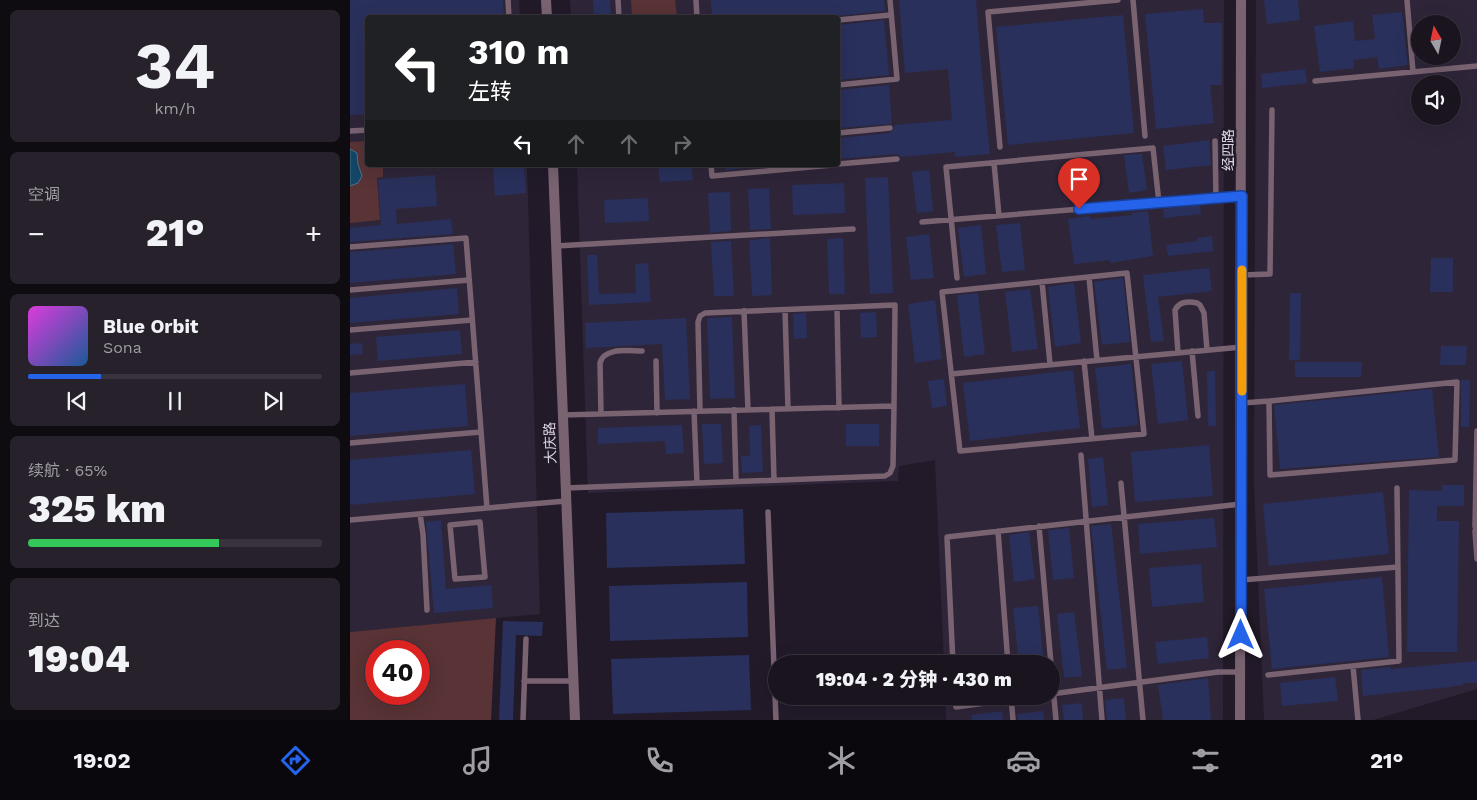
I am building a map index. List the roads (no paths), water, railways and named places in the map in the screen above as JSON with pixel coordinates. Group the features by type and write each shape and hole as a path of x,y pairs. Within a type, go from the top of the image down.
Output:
{"street":[{"path":"546,0 547,15"},
{"name":"经四路","path":"1240,720 1242,404 1241,0"},
{"name":"大庆路","path":"553,167 575,720"}],"lane":[{"path":"508,0 509,15"},
{"path":"618,0 619,15"},
{"path":"696,0 697,15"},
{"path":"840,85 897,79 890,0"},
{"path":"1000,147 988,12 1118,0"},
{"path":"1133,0 1145,136"},
{"path":"1407,0 1413,72"},
{"path":"840,20 891,15"},
{"path":"1315,81 1477,66"},
{"path":"1242,275 1270,274 1272,110"},
{"path":"840,133 890,128"},
{"path":"350,131 365,130"},
{"path":"1215,141 1216,198"},
{"path":"957,278 946,167 1153,148 1158,203"},
{"path":"840,164 897,159"},
{"path":"994,163 999,216"},
{"path":"711,167 712,176 810,167"},
{"path":"922,222 1242,196"},
{"path":"556,246 853,230"},
{"path":"350,247 466,238 488,508"},
{"path":"1127,273 1144,434 960,451 942,292 1089,277 1127,273"},
{"path":"1089,277 1097,360"},
{"path":"350,290 469,280"},
{"path":"1042,282 1050,364"},
{"path":"1178,353 1175,310 1186,302 1197,303 1202,309 1207,350"},
{"path":"566,488 885,476 890,473 893,466 895,306 705,313 700,316 698,322 697,483"},
{"path":"837,308 839,408"},
{"path":"785,310 788,409"},
{"path":"744,312 748,410"},
{"path":"350,330 472,320"},
{"path":"951,374 1242,347"},
{"path":"601,414 600,363 602,357 612,352 642,350"},
{"path":"1192,351 1198,416"},
{"path":"656,361 657,413"},
{"path":"1084,361 1092,439"},
{"path":"350,373 476,362"},
{"path":"1242,404 1269,401 1457,382 1455,460 1270,475 1269,401"},
{"path":"563,416 894,406"},
{"path":"772,409 774,480"},
{"path":"734,410 736,481"},
{"path":"1477,431 1475,526 1477,559"},
{"path":"350,443 482,432"},
{"path":"1081,455 1102,720"},
{"path":"1121,483 1143,720"},
{"path":"1268,674 1399,661 1397,488"},
{"path":"350,520 566,501"},
{"path":"954,655 948,536 1241,504"},
{"path":"462,510 464,524"},
{"path":"768,512 776,720"},
{"path":"420,514 423,534 427,610"},
{"path":"480,522 485,576 455,579 450,525 464,524 480,522"},
{"path":"1039,526 1050,655"},
{"path":"1475,526 1477,533"},
{"path":"998,531 1007,655"},
{"path":"1241,580 1398,568"},
{"path":"523,720 526,640"},
{"path":"1353,666 1358,720"},
{"path":"1060,693 1218,672 1241,672"},
{"path":"524,681 574,681"},
{"path":"956,705 956,707 968,705"},
{"path":"1012,705 1013,720"},
{"path":"1054,705 1056,720"}],"water":[{"path":"350,149 357,153 362,176 358,183 350,186"}]}
